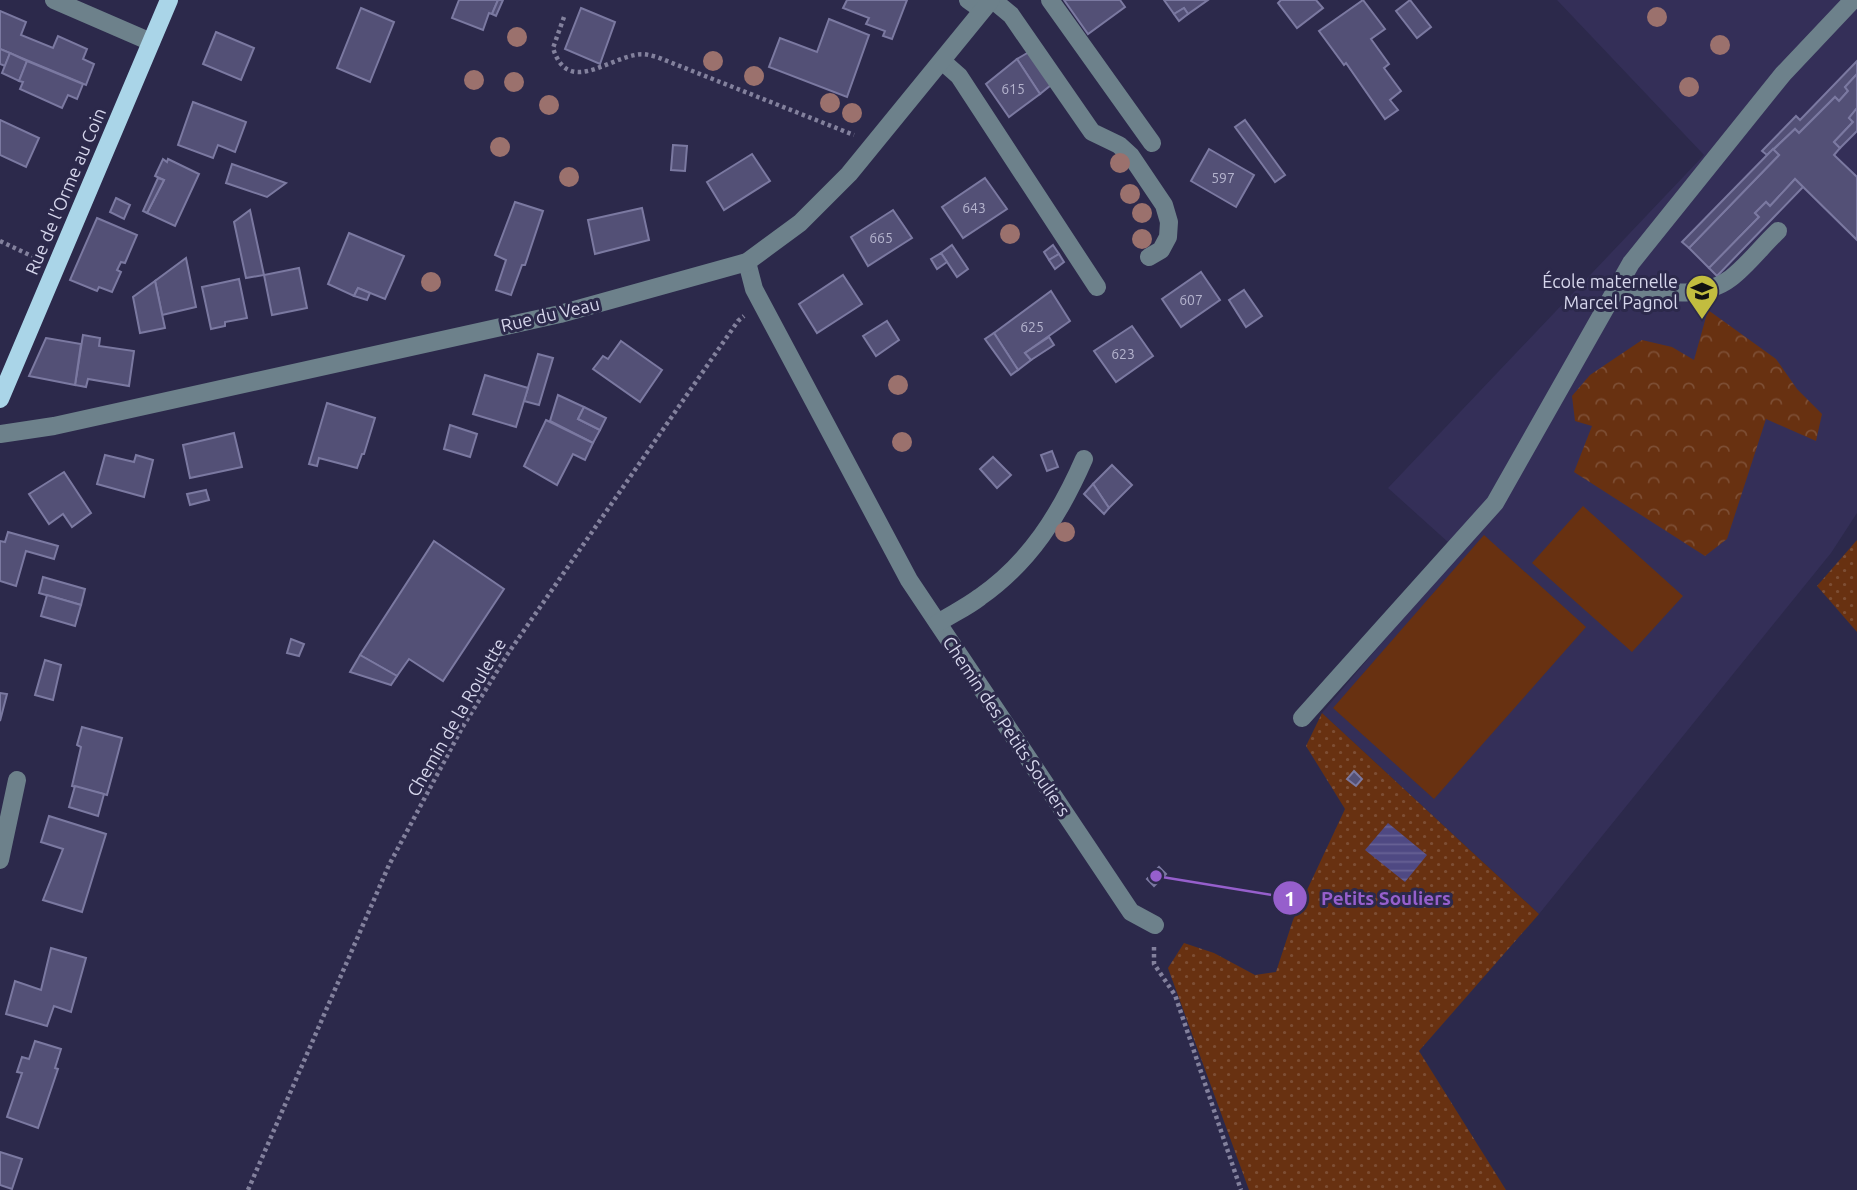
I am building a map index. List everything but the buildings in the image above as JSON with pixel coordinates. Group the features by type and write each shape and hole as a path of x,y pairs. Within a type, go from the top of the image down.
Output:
{"main road":[{"name":"Rue de l'Orme au Coin","path":"0,399 169,0"}],"street":[{"path":"54,0 151,42"},
{"path":"1050,0 1152,143"},
{"path":"1302,718 1495,503 1631,263 1783,74 1853,0"},
{"path":"984,2 1011,15 1092,132 1119,145 1131,156 1164,205 1169,222 1168,237 1161,250 1149,257"},
{"name":"Rue du Veau","path":"0,433 54,426 561,314 747,262 800,223 849,174 942,61 984,2"},
{"path":"942,61 959,76 1097,287"},
{"path":"1618,285 1674,293 1705,290 1730,279 1778,231"},
{"name":"Chemin des Petits Souliers","path":"747,262 754,289 909,580 1131,912 1155,925"},
{"path":"937,623 980,598 1013,570 1044,533 1065,502 1084,459"},
{"path":"0,860 17,780"}],"path":[{"path":"564,17 552,48 559,64 565,70 574,73 590,70 634,55 657,57 850,132 871,148"},
{"path":"0,241 55,268"},
{"name":"Chemin de la Roulette","path":"248,1190 390,864 462,728 509,652 737,321 761,302"},
{"path":"1155,925 1154,964 1175,995 1241,1190"}],"shaded area":[{"name":"École maternelle Marcel Pagnol","path":"1557,0 1857,0 1857,513 1831,553 1539,914 1322,713 1459,552 1388,488 1704,155"},
{"path":"1388,823 1427,855 1405,882 1365,850"}],"green space":[{"path":"1708,310 1776,359 1797,389 1822,414 1816,441 1766,419 1727,539 1705,556 1574,472 1592,426 1575,421 1572,396 1590,375 1642,340 1672,347 1694,360"},
{"path":"1583,506 1683,596 1632,652 1532,563"},
{"path":"1484,535 1586,627 1434,799 1333,708"},
{"path":"1857,540 1857,632 1817,586"},
{"path":"1322,713 1539,914 1419,1051 1506,1190 1249,1190 1168,968 1184,943 1214,953 1255,975 1276,972 1293,920 1345,809 1306,746"}],"place":[{"name":"École maternelle Marcel Pagnol","path":"1702,321"},
{"name":"Petits Souliers","path":"1156,876"}]}
